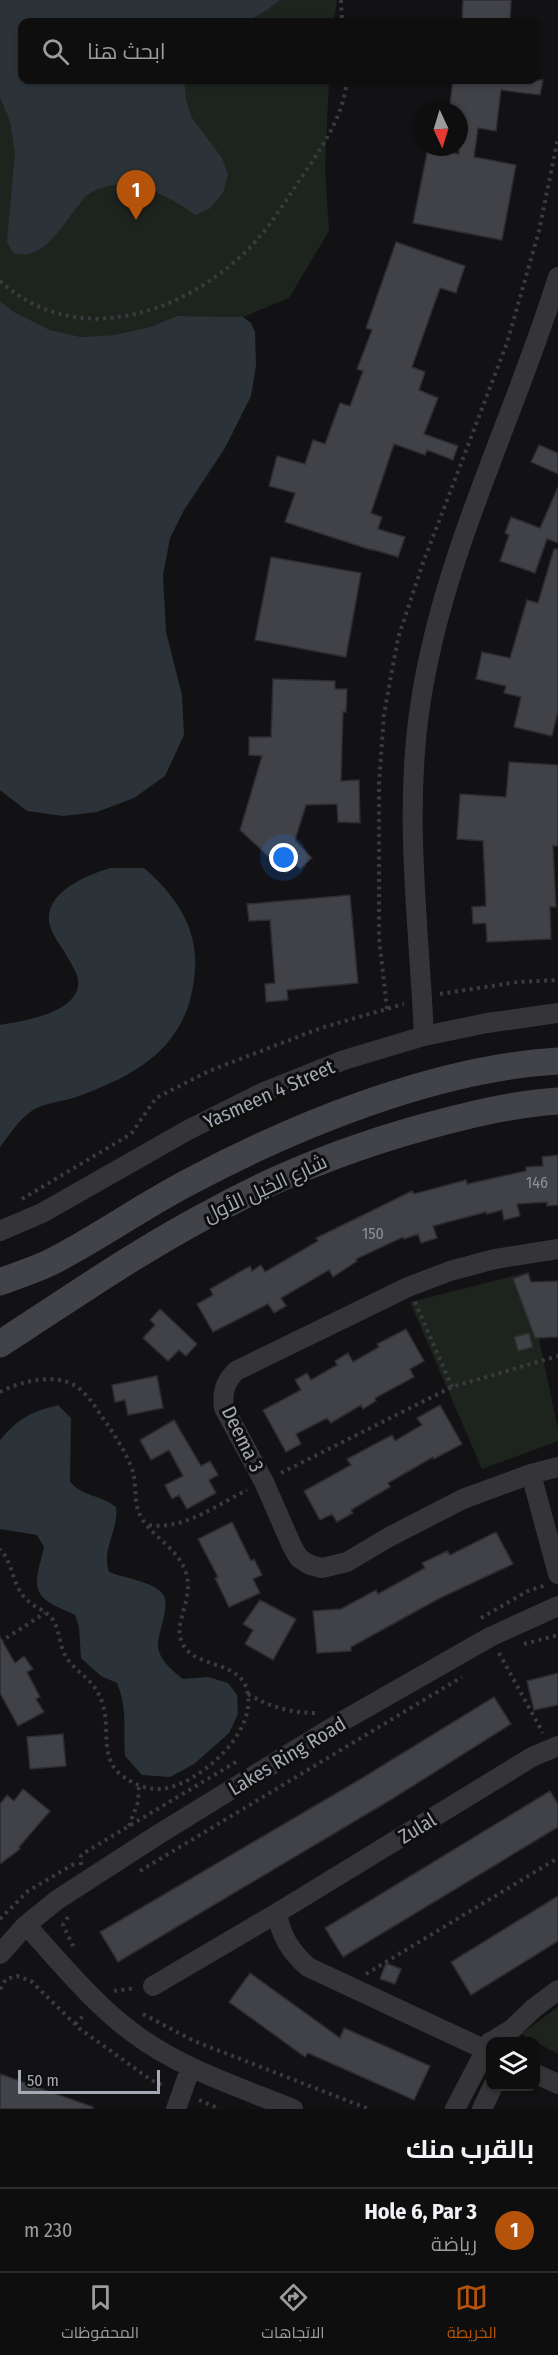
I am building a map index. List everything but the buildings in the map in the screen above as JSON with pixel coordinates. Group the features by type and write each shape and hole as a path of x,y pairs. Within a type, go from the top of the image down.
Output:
{"main road":[{"name":"شارع الخيل الأول","path":"0,1282 54,1260 140,1209 235,1158 333,1116 384,1098 487,1070 558,1061"},
{"name":"شارع الخيل الأول","path":"0,1344 205,1215 298,1170 346,1151 445,1121 495,1109 558,1101"}],"street":[{"path":"424,1036 413,868 412,812 414,756 421,701 431,646 445,592 475,501 542,329 558,277"},
{"name":"Yasmeen 4 Street","path":"0,1230 42,1213 188,1130 264,1092 344,1060 424,1036 487,1023 558,1013"},
{"name":"Deema 3","path":"558,1249 495,1259 450,1271 408,1287 245,1366 230,1378 225,1386 223,1397 224,1408 264,1482 292,1546 300,1558 310,1565 322,1568 347,1562 432,1514 496,1485 558,1467"},
{"path":"531,1473 558,1574"},
{"name":"Lakes Ring Road","path":"0,1954 26,1925 57,1900 159,1834 341,1722 490,1636 558,1606"},
{"name":"Zulal","path":"153,1986 532,1757 555,1747"},
{"path":"277,1913 286,1944 296,1956 321,1975 486,2045"},
{"path":"26,1925 106,2011 133,2033 191,2067 293,2109"},
{"path":"512,2035 534,2008 558,1990"},
{"path":"455,2109 486,2052"},
{"path":"179,2101 191,2067"},
{"path":"540,2076 558,2084"},
{"path":"482,2109 491,2091"}],"path":[{"path":"341,0 342,18"},
{"path":"0,281 38,307 73,317 109,319 145,312 179,299 210,281 241,257 268,226 330,134 346,95 347,84"},
{"path":"408,1287 452,1387"},
{"path":"147,1525 160,1527 185,1521 452,1387 558,1356"},
{"path":"0,1392 26,1383 44,1380 73,1384 81,1390 112,1431 129,1459 134,1475 137,1507 141,1517 181,1560 186,1574 189,1588 188,1602 180,1628 181,1640 186,1650 232,1670 243,1681 248,1694 242,1727 224,1754 186,1781 174,1786 150,1789 120,1774 112,1764 107,1752 107,1725 94,1684 66,1655 53,1621 45,1612 25,1598 17,1586 10,1563 0,1549"},
{"path":"0,1641 45,1612"},
{"path":"521,1644 558,1635"},
{"path":"490,1636 555,1747"},
{"path":"490,1660 510,1650"},
{"path":"138,1873 471,1672"},
{"path":"248,1694 281,1709 317,1713"},
{"path":"129,1827 138,1802 139,1785"},
{"path":"348,1987 378,1966 558,1858"},
{"path":"0,1919 28,1891 80,1860"},
{"path":"69,1914 63,1925 75,1951"},
{"path":"0,1989 6,1979 17,1976 31,1981 80,2029 179,2101 220,2109"},
{"path":"110,1992 119,1998"},
{"path":"137,2010 194,2041 369,2109"}],"shaded area":[{"path":"0,0 337,0 335,18 18,18 18,84 329,84 325,168 329,231 289,298 243,317 177,316 150,327 114,335 81,337 50,330 14,312 0,301"},
{"path":"0,0 280,0 253,18 18,18 18,84 184,84 186,100 192,118 222,158 228,174 223,193 209,209 195,215 158,193 144,188 116,185 102,188 86,196 57,233 39,250 30,254 14,254 7,242 15,153 10,121 0,97"},
{"path":"0,301 14,312 50,330 81,337 114,335 150,327 177,316 243,317 251,323 255,332 256,366 251,396 225,448 184,510 170,538 163,575 166,632 182,695 184,735 165,776 134,798 97,812 63,816 27,811 0,790"},
{"path":"110,868 144,868 165,889 182,913 193,940 195,954 191,996 183,1018 172,1037 158,1053 141,1066 100,1088 33,1110 19,1122 0,1147 0,1025 35,1018 61,1008 71,1000 77,991 78,980 49,922 51,908 55,899 71,885"},
{"path":"525,1273 558,1429 558,1441 482,1469 410,1302"},
{"path":"58,1405 71,1418 70,1482 81,1491 116,1507 115,1524 107,1555 109,1572 150,1585 161,1592 164,1597 165,1610 158,1646 161,1656 171,1669 183,1679 208,1677 228,1683 237,1695 238,1714 229,1733 194,1764 170,1777 142,1775 125,1756 124,1711 117,1683 101,1676 81,1658 79,1627 75,1615 53,1605 41,1595 37,1582 44,1547 37,1535 0,1529 0,1440 13,1426 26,1417"},
{"path":"558,2007 558,2054 540,2044 540,2037 527,2037 521,2034"}],"place":[{"name":"Hole 6, Par 3","path":"136,220"}]}
